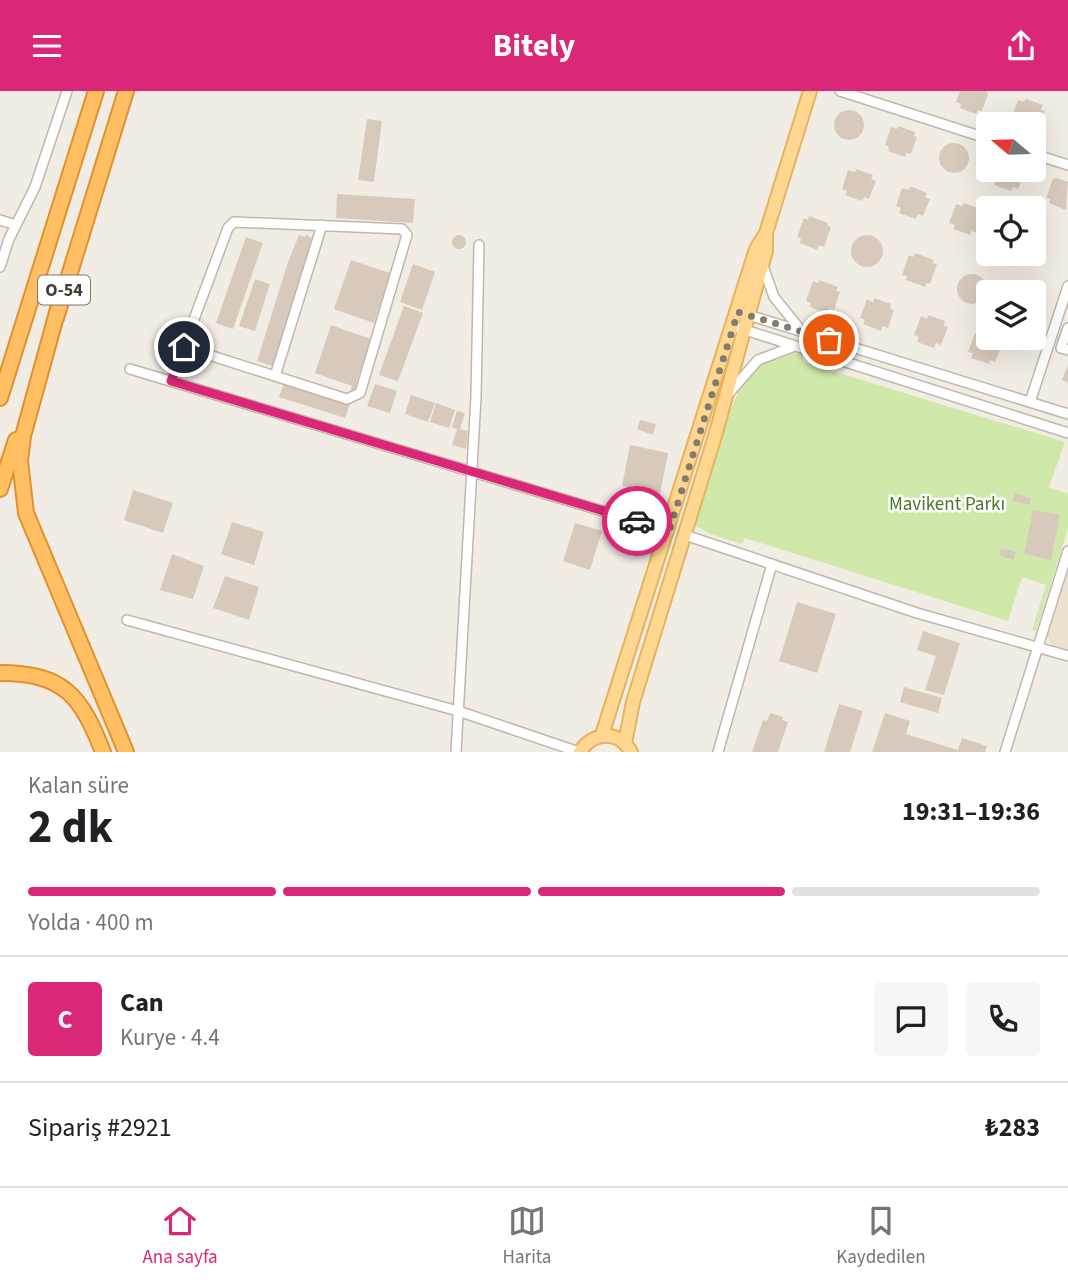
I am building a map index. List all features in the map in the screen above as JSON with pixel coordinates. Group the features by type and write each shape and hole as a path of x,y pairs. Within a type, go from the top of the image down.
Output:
{"highway":[{"name":"O-54","path":"0,398 96,91"},
{"name":"O-54","path":"0,489 126,91"},
{"path":"0,381 32,301"},
{"path":"58,309 23,436 21,486 26,513 126,752"},
{"path":"0,673 25,673 49,680 71,693 89,716 103,752"}],"main road":[{"path":"602,735 739,328 756,250 765,233 810,91"},
{"path":"743,314 766,251 765,233"},
{"path":"628,747 633,702 726,397 739,328"},
{"path":"579,752 586,743 602,735 612,735 628,747"}],"street":[{"path":"0,267 16,225 35,187 66,91"},
{"path":"839,91 976,135"},
{"path":"1046,158 1068,165"},
{"path":"0,220 16,225"},
{"path":"171,381 184,347 231,225 242,220 402,229 407,235 408,241 358,396 347,399 184,347"},
{"path":"275,376 322,225"},
{"path":"456,752 472,471 479,245"},
{"path":"762,265 774,297 803,332"},
{"path":"1030,402 1068,286"},
{"path":"743,314 1068,414"},
{"path":"739,328 1068,433"},
{"path":"1068,328 1061,348 1068,351"},
{"path":"726,397 758,360 773,351 796,346"},
{"path":"131,369 669,531"},
{"path":"685,535 917,613 1068,656"},
{"path":"1004,752 1068,551"},
{"path":"718,752 772,564"},
{"path":"127,619 458,711 579,752"}],"shaded area":[{"path":"1068,565 1068,650 1052,646 1046,634"}],"green space":[{"name":"Mavikent Parkı","path":"789,351 804,354 803,362 1065,442 1049,487 1068,494 1068,529 1036,631 1032,630 1046,585 1022,577 1008,621 745,538 742,544 710,534 695,525 719,444 743,383 759,362"}],"building":[{"path":"960,91 986,91 988,94 982,111 978,110 976,114 960,108 961,104 956,102"},
{"path":"1026,99 1043,105 1041,110 1045,112 1014,112 1018,100 1024,102"},
{"path":"849,110 860,114 864,125 860,136 849,140 838,136 834,125 838,114"},
{"path":"367,119 382,121 374,182 358,180"},
{"path":"898,126 915,132 914,136 917,137 911,154 906,153 905,157 888,151 889,147 885,145 891,127 897,129"},
{"path":"954,143 965,147 969,158 965,169 954,173 943,169 939,158 943,147"},
{"path":"856,169 873,175 871,179 876,181 869,199 864,197 862,201 845,195 847,191 842,189 848,170 855,172"},
{"path":"1053,179 1068,182 1066,210 1049,203 1050,199 1046,198"},
{"path":"995,182 1021,182 1018,189 1013,187 1011,191 994,185"},
{"path":"910,186 927,193 925,197 930,199 923,216 918,214 916,219 899,213 901,208 896,206 902,188 909,190"},
{"path":"337,194 415,199 413,223 336,218"},
{"path":"964,203 976,207 976,233 972,231 970,235 953,229 955,225 949,223 956,204 962,206"},
{"path":"809,216 828,223 827,226 831,227 824,247 819,245 817,250 800,243 801,238 797,237 804,218 808,220"},
{"path":"306,234 314,240 310,247 313,248 277,351 280,351 275,367 257,361 288,262 299,235 305,237"},
{"path":"456,235 462,235 466,242 462,249 456,249 452,245 452,239"},
{"path":"867,235 878,240 883,251 878,262 867,267 856,262 851,251 856,240"},
{"path":"246,237 263,243 233,329 216,323"},
{"path":"915,253 934,260 932,263 937,264 930,284 926,283 925,287 906,280 907,276 902,275 909,255 913,257"},
{"path":"351,260 390,273 374,323 334,309"},
{"path":"413,264 435,272 422,310 400,302"},
{"path":"972,274 984,280 976,280 976,303 961,300 957,289 961,278"},
{"path":"255,279 270,284 255,331 239,326"},
{"path":"819,280 838,287 836,291 840,292 834,310 829,308 827,313 810,307 811,303 806,301 813,281 818,283"},
{"path":"874,298 891,304 890,309 894,310 888,328 882,326 881,331 863,324 865,320 860,318 867,299 873,302"},
{"path":"404,306 423,313 398,381 379,375"},
{"path":"928,315 945,321 944,326 948,327 941,345 936,343 934,348 917,342 919,337 914,335 921,316 927,319"},
{"path":"331,325 371,339 356,383 361,385 358,393 351,390 352,386 315,373"},
{"path":"975,333 976,350 1000,350 995,362 990,360 989,364 971,358 973,353 968,352"},
{"path":"1068,365 1068,383 1062,380"},
{"path":"284,383 350,404 345,418 279,397"},
{"path":"375,384 397,391 390,413 367,406"},
{"path":"411,395 435,403 428,422 405,414"},
{"path":"436,403 455,410 449,428 430,422"},
{"path":"457,411 465,413 460,429 468,431 466,449 452,445 457,429 452,427"},
{"path":"640,420 656,424 653,435 637,429"},
{"path":"630,445 668,453 660,494 622,486"},
{"path":"133,490 173,503 163,533 124,520"},
{"path":"1015,493 1031,498 1029,505 1012,501"},
{"path":"1033,510 1060,515 1051,560 1024,554"},
{"path":"232,522 264,532 254,565 221,554"},
{"path":"575,523 602,531 590,570 563,561"},
{"path":"1001,548 1016,552 1013,560 999,555"},
{"path":"172,554 204,566 193,599 160,590"},
{"path":"225,576 259,587 249,620 213,608"},
{"path":"797,602 836,614 817,673 779,661"},
{"path":"923,631 960,643 944,695 925,690 936,656 917,650"},
{"path":"904,687 942,698 938,713 900,702"},
{"path":"839,704 863,711 850,752 824,752"},
{"path":"770,713 783,717 782,720 788,722 778,752 752,752 763,720 767,721"},
{"path":"885,713 910,721 906,734 958,750 962,738 987,746 985,752 872,752"}],"way so far":[{"path":"637,521 669,531 738,312 829,340"}],"route":[{"path":"184,347 171,381 637,521"}]}
